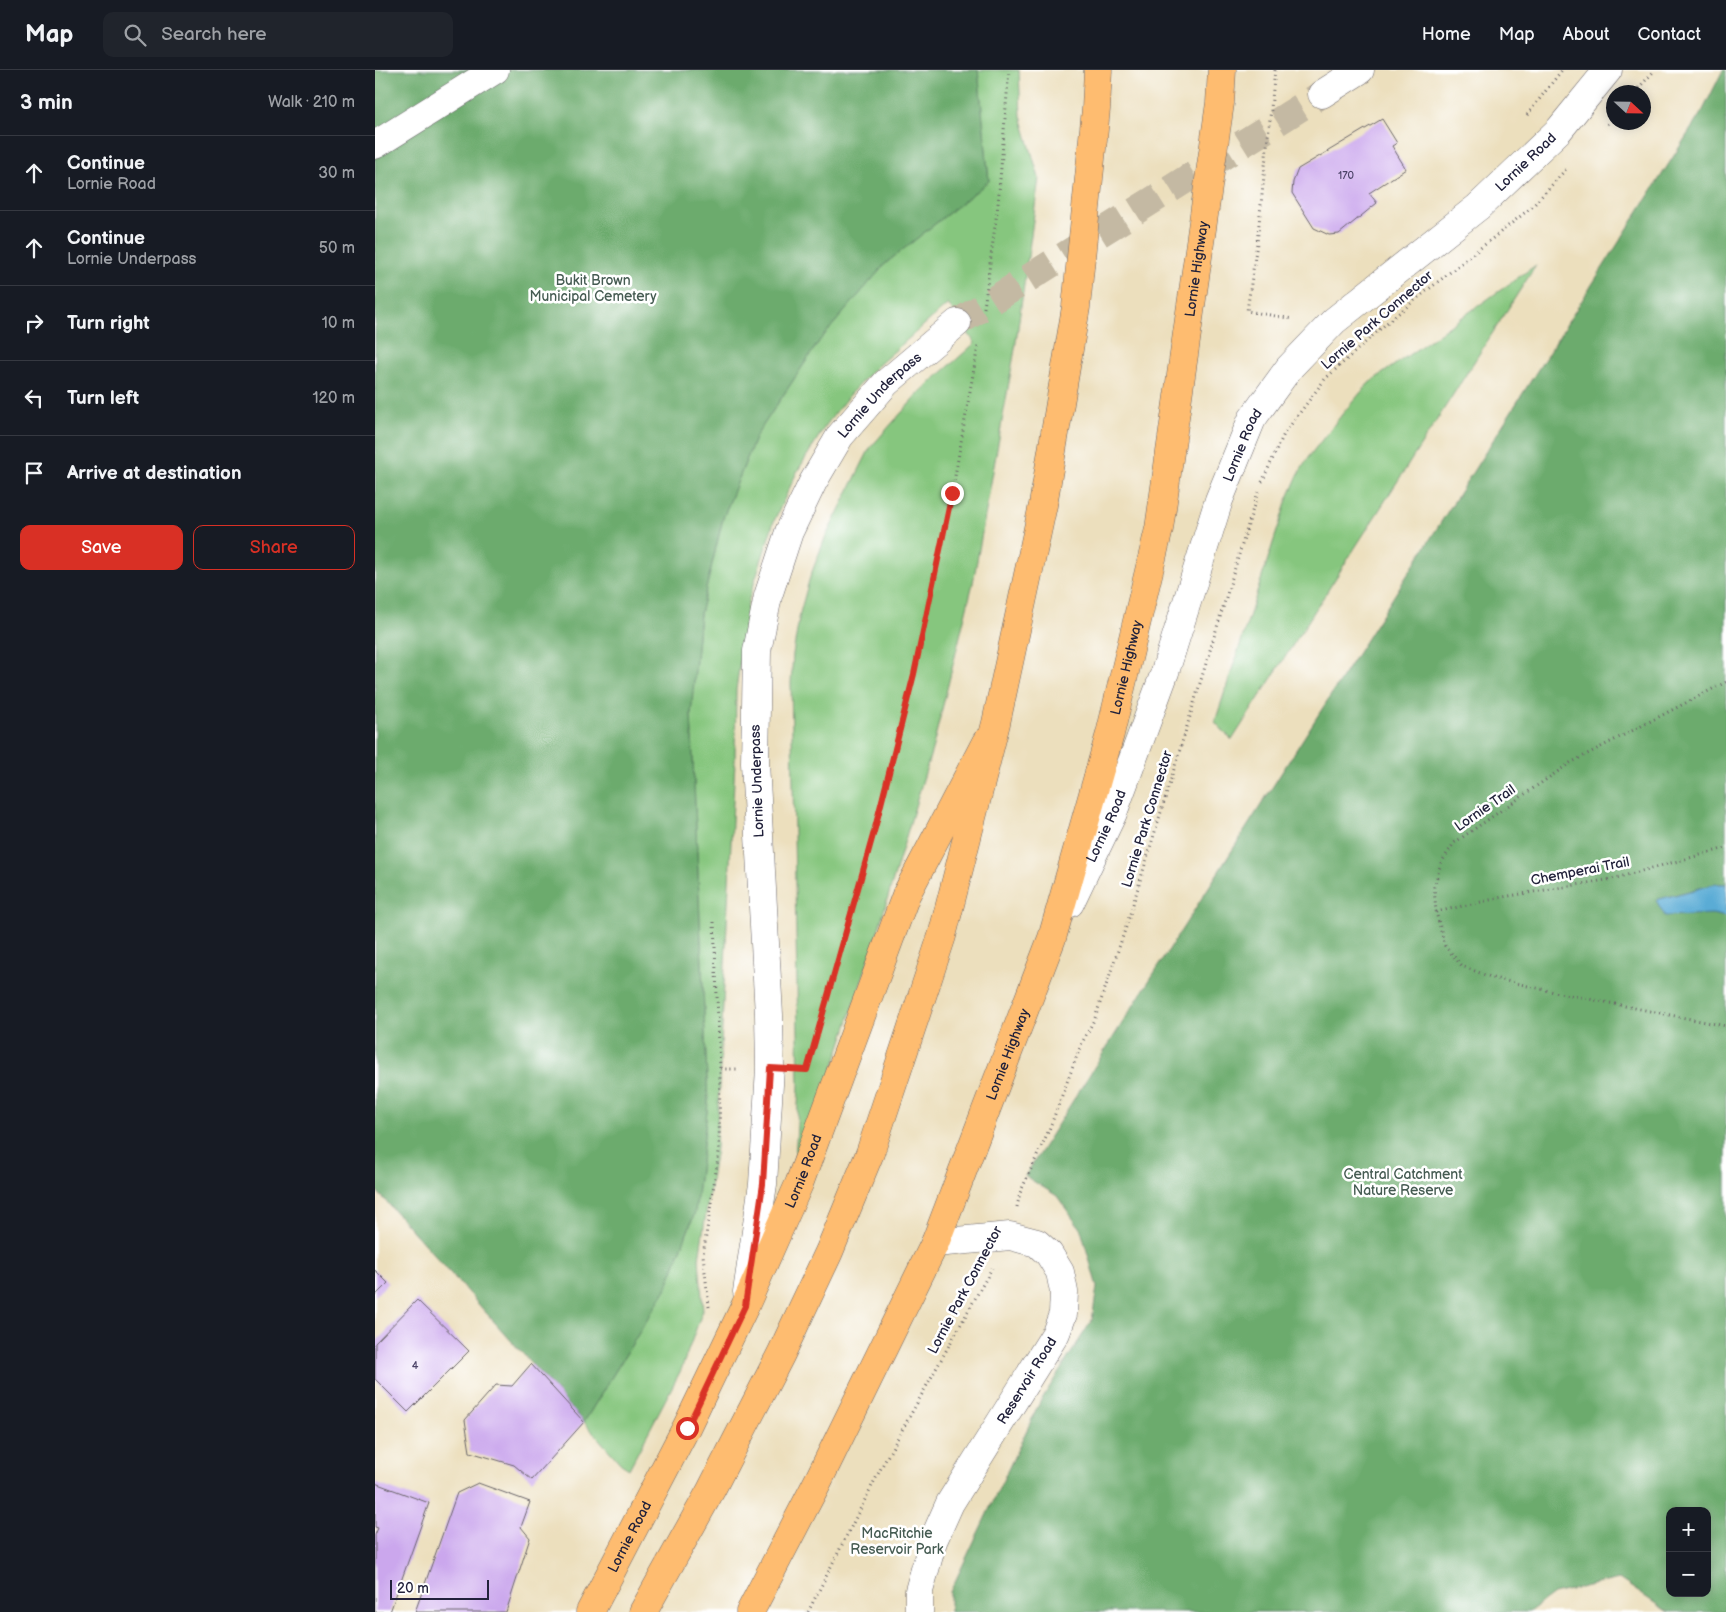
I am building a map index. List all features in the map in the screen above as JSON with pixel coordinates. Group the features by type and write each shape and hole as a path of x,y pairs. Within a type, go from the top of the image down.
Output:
{"main road":[{"path":"643,1612 711,1490 781,1354 829,1252 870,1153 942,936 996,723 1043,506 1076,307 1096,109 1098,70"},
{"name":"Lornie Highway","path":"935,1243 1052,938 1110,734 1159,528 1220,103 1222,70"},
{"name":"Lornie Road","path":"590,1612 687,1428 745,1306 799,1184 906,895 996,723"},
{"path":"750,1612 823,1470 935,1243"}],"street":[{"path":"375,145 495,70"},
{"path":"1322,94 1360,70"},
{"name":"Lornie Road","path":"1052,938 1113,812 1165,672 1219,500 1252,418 1289,368 1334,322 1478,206 1559,130 1608,70"},
{"name":"Lornie Underpass","path":"745,1306 763,1184 770,1068 755,763 757,651 768,596 789,532 813,482 840,436 886,383 968,330"},
{"name":"Reservoir Road","path":"919,1612 919,1591 931,1549 950,1503 1056,1333 1063,1314 1064,1292 1060,1272 1049,1254 1037,1243 1010,1236 935,1243"}],"path":[{"path":"983,308 998,204 1009,70"},
{"path":"1275,70 1257,243 1247,312 1297,320"},
{"path":"1527,116 1561,70"},
{"path":"1641,85 1655,70"},
{"path":"1601,130 1606,125"},
{"name":"Lornie Park Connector","path":"1262,483 1283,434 1325,379 1389,320 1532,207 1570,165"},
{"path":"810,1061 870,846 914,674 952,493 968,330"},
{"name":"Lornie Park Connector","path":"808,1612 881,1468 1010,1236 1020,1193 1049,1130 1081,1045 1095,1018 1127,924 1258,491"},
{"name":"Lornie Trail","path":"1726,682 1570,763 1454,843 1441,863 1434,887 1436,912 1445,946 1462,966 1493,978 1726,1026"},
{"name":"Chemperai Trail","path":"1436,912 1503,897 1612,879 1726,848"},
{"path":"709,1309 703,1255 719,1152 720,1069 714,922"},
{"path":"720,1069 770,1068"}],"green space":[{"name":"Bukit Brown Municipal Cemetery","path":"375,70 978,70 989,181 886,263 820,340 756,436 723,518 700,614 691,714 708,1103 695,1212 666,1289 584,1422 375,1189"},
{"path":"978,70 1019,70 1021,116 1039,178 1015,349 973,583 933,746 877,934 826,1090 795,1162 799,1085 791,683 793,654 800,613 810,577 825,538 870,448 920,392 975,343 948,304 875,368 849,395 824,428 797,472 774,521 748,602 736,690 735,761 716,1148 699,1259 703,1310 681,1370 629,1469 621,1464 584,1422 666,1289 695,1212 708,1103 691,714 700,614 723,518 756,436 820,340 886,263 989,181"},
{"name":"Central Catchment Nature Reserve","path":"1723,70 1726,70 1726,884 1715,884 1656,900 1726,917 1726,1612 1668,1612 1619,1579 1553,1594 1529,1612 950,1612 950,1592 1040,1402 1092,1320 1097,1287 1081,1230 1057,1196 1025,1176 1703,110"},
{"path":"1536,265 1232,740 1215,722 1287,500 1299,473 1310,455 1369,383"}],"water":[{"path":"1716,884 1726,884 1726,917 1712,914 1665,916 1656,900"}],"building":[{"path":"1382,119 1397,143 1392,146 1406,169 1369,193 1377,203 1339,234 1329,235 1314,228 1292,193 1293,182 1298,169"},
{"path":"375,1270 388,1283 375,1296"},
{"path":"417,1300 469,1351 408,1412 375,1379 375,1343"},
{"path":"531,1364 584,1422 532,1480 514,1465 470,1452 465,1420 496,1385 512,1386"},
{"path":"375,1483 429,1503 390,1612 375,1612 375,1535 378,1528 375,1527"},
{"path":"478,1483 530,1502 521,1527 530,1538 506,1612 415,1612 457,1493"}],"tunnel":[{"path":"957,323 1322,94"}],"route":[{"path":"687,1428 745,1306 763,1184 770,1068 807,1070 875,828 914,674 952,493"}],"park label":[{"name":"MacRitchie Reservoir Park","path":"897,1542"}]}
